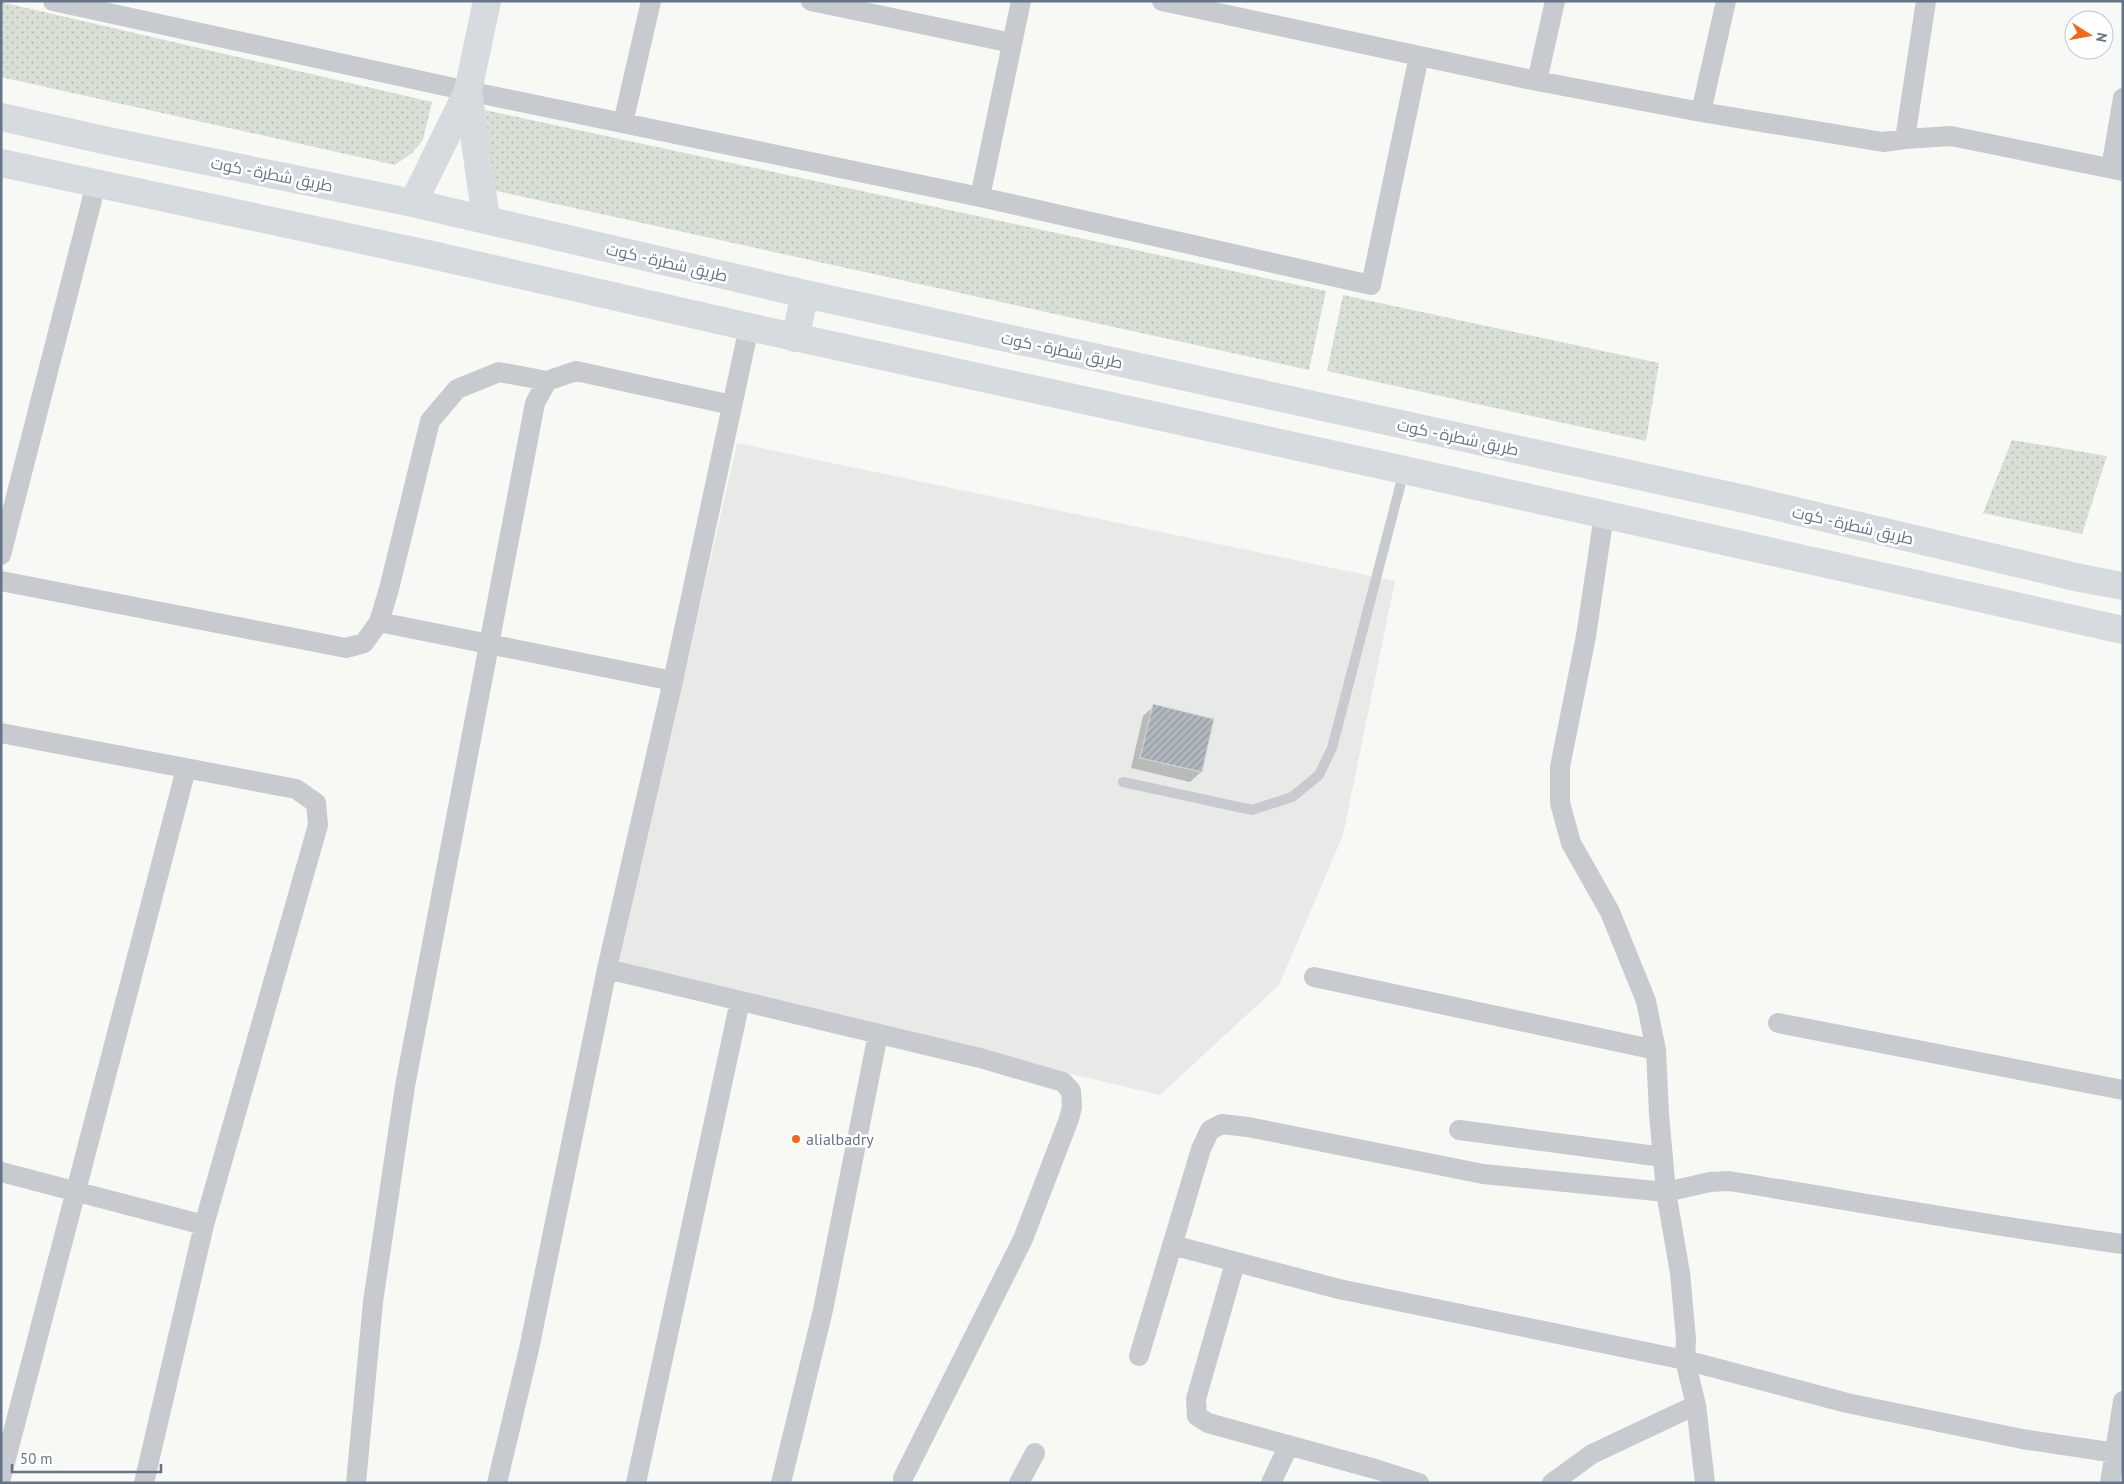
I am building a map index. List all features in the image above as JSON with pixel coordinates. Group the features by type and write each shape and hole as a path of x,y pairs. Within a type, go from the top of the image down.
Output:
{"main road":[{"path":"413,203 468,91 487,1"},
{"path":"468,91 486,220"},
{"name":"طريق شطرة - كوت","path":"1,117 118,143 413,203 805,294 1749,500 2080,578 2123,586"},
{"path":"1,163 432,255 795,338 1404,470 2123,630"},
{"path":"795,338 805,294"},
{"path":"2080,578 2123,576"}],"street":[{"path":"53,1 88,5 468,91 980,197 1371,285 1419,56"},
{"path":"623,123 651,1"},
{"path":"811,1 868,7 1012,43"},
{"path":"980,197 1021,1"},
{"path":"1537,81 1555,1"},
{"path":"1701,112 1726,1"},
{"path":"1905,138 1926,1"},
{"path":"1169,2 1537,81 1701,112 1883,142 1905,138 1951,136 2117,169 2123,98"},
{"path":"1,555 96,184"},
{"path":"497,1483 529,1349 607,969 673,681 748,327"},
{"path":"1,581 346,648 364,643 379,622 389,589 430,421 457,389 498,372 547,381 576,371 732,404"},
{"path":"356,1483 373,1302 406,1086 535,403 547,381"},
{"path":"1604,515 1586,636 1560,767 1560,803 1571,842 1610,912 1646,1001 1656,1050 1666,1192 1680,1273 1686,1339 1684,1360 1696,1405 1705,1483"},
{"path":"379,622 673,681"},
{"path":"1,734 296,789 316,803 318,825 204,1225 144,1483"},
{"path":"1,1478 186,769"},
{"path":"607,969 980,1058 1063,1082 1072,1091 1073,1098 1069,1119 1023,1239 903,1478"},
{"path":"1314,977 1656,1050"},
{"path":"636,1483 740,1001"},
{"path":"1778,1023 2123,1090"},
{"path":"781,1483 823,1310 878,1034"},
{"path":"1139,1356 1201,1149 1210,1130 1222,1124 1248,1126 1483,1174 1666,1192 1710,1182 1729,1181 2123,1244"},
{"path":"1459,1130 1663,1157"},
{"path":"1,1172 204,1225"},
{"path":"1172,1245 1339,1289 1684,1360 1847,1403 2022,1439 2116,1452"},
{"path":"1235,1263 1196,1399 1197,1416 1208,1423 1419,1483"},
{"path":"2110,1483 2123,1401"},
{"path":"1552,1483 1592,1454 1696,1405"},
{"path":"1271,1483 1289,1445"},
{"path":"1020,1483 1035,1453"}],"lane":[{"path":"1123,782 1252,810 1292,797 1320,775 1332,748 1404,470"}],"shaded area":[{"path":"1,2 432,102 423,140 412,153 395,165 1,77"},
{"path":"485,110 1326,291 1309,370 497,191 485,180 481,153"},
{"path":"1343,295 1659,363 1646,441 1327,371"},
{"path":"2012,440 2107,456 2082,534 1983,513"},
{"path":"737,443 1395,581 1343,835 1279,985 1160,1095 618,967"}],"building":[{"path":"1153,704 1214,719 1202,772 1140,758"}],"place":[{"name":"alialbadry","path":"796,1139"}]}
